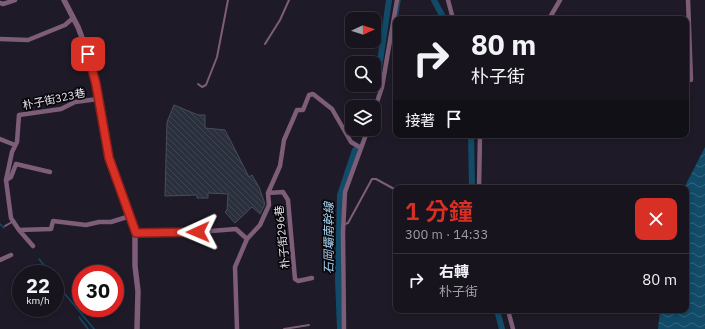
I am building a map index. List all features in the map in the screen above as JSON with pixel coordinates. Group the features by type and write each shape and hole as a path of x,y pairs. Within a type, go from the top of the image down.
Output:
{"street":[{"path":"0,3 3,4 15,0"},
{"path":"64,0 92,64 109,158 136,233 137,329"},
{"path":"394,16 397,0"},
{"path":"448,0 452,16"},
{"path":"551,16 560,0"},
{"path":"688,0 689,16"},
{"path":"0,39 28,40 65,25 73,18"},
{"path":"378,100 382,87 393,23"},
{"path":"689,27 691,80"},
{"path":"268,193 280,166 284,140 297,110 303,110 310,95 313,94 332,109 351,142 361,148"},
{"name":"朴子街323巷","path":"12,222 9,212 6,180 15,145 19,115 61,108 75,102 98,99"},
{"path":"344,329 345,192 365,136"},
{"path":"479,185 480,138"},
{"path":"0,139 15,145"},
{"path":"6,180 11,177 16,164 50,172"},
{"name":"朴子街296巷","path":"238,329 235,267 247,239 260,225 269,205 268,193 283,192 288,200 295,280 298,281 312,278"},
{"path":"19,230 50,230 53,221 86,225 99,222 111,222 130,216"},
{"path":"12,222 33,246"},
{"path":"136,233 198,232 236,229 247,239"},
{"path":"0,260 11,255"},
{"path":"509,313 513,329"}],"lane":[{"path":"198,84 202,87 206,85 217,58 228,0"},
{"path":"265,44 280,20 289,0"},
{"path":"344,225 348,223 372,179 376,179 393,188"},
{"path":"6,226 12,222"},
{"path":"284,329 309,325"}],"water":[{"path":"705,147 705,329 658,329 660,313 689,313 689,185 686,185"}],"building":[{"path":"174,105 198,115 205,115 205,128 225,130 249,177 252,175 259,187 265,204 260,214 252,207 235,223 225,212 227,210 228,194 208,193 208,198 197,198 197,195 165,196 167,122"}],"waterway":[{"name":"石岡壩南幹線","path":"381,56 389,0"},
{"path":"397,16 400,0"},
{"path":"434,0 442,16"},
{"path":"471,138 472,185"},
{"name":"石岡壩南幹線","path":"340,329 338,280 340,195 355,150"},
{"path":"0,224 4,228"},
{"path":"39,259 44,265"},
{"path":"64,293 94,329"},
{"path":"498,313 502,329"},
{"path":"79,317 88,329"}],"route":[{"path":"88,54 92,64 109,158 118,179 136,233 198,232"}]}
